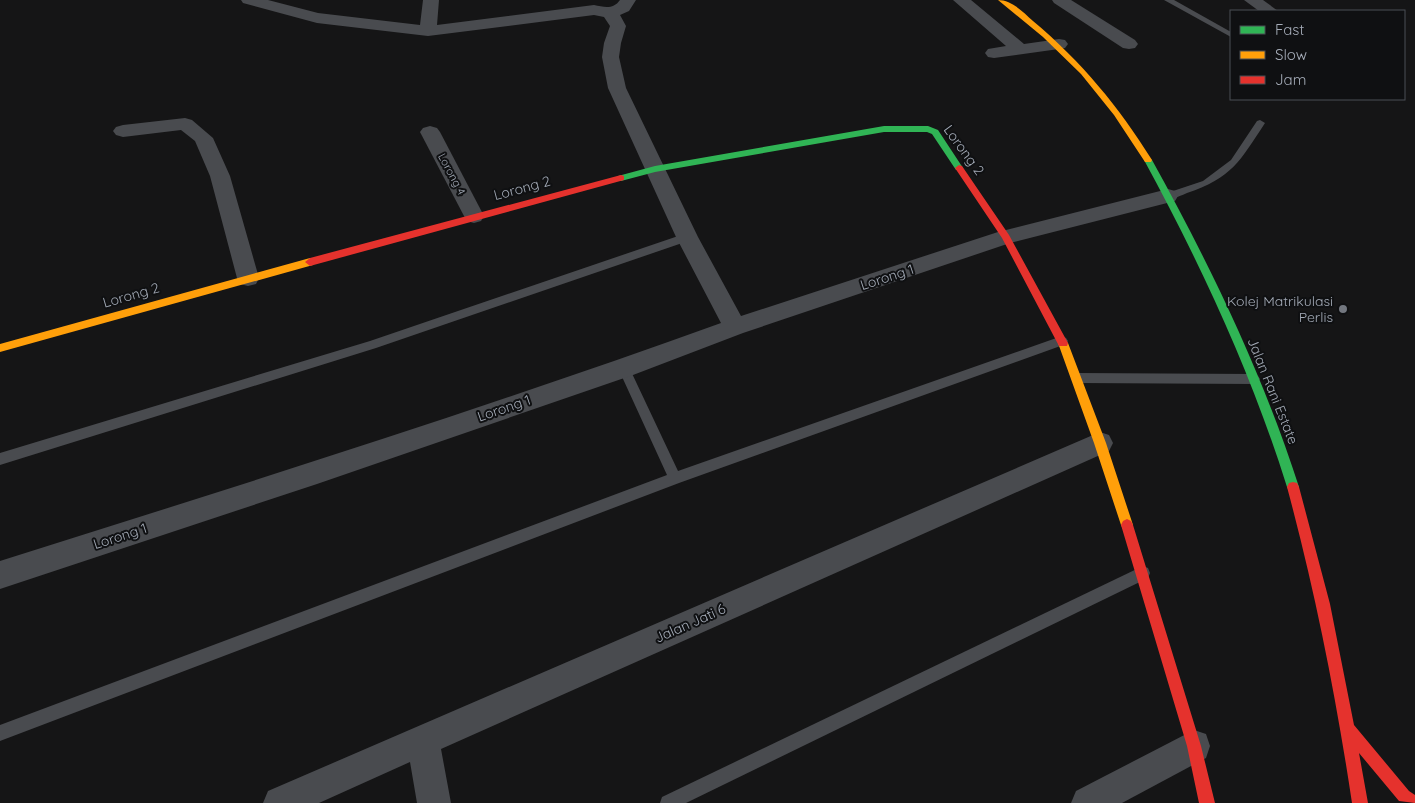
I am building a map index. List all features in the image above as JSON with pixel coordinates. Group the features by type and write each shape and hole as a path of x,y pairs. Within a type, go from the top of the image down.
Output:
{"street":[{"path":"249,0 317,18 428,31 594,10 610,12 620,10 626,5 628,0"},
{"path":"428,31 431,0"},
{"path":"961,0 1021,50"},
{"name":"Jalan Rani Estate","path":"1002,0 1059,44 1097,83 1124,120 1151,162 1186,230 1254,379 1276,436 1314,563 1350,730 1360,803"},
{"path":"1060,0 1129,44"},
{"path":"1252,0 1268,10"},
{"path":"610,12 618,26 609,47 612,70 618,88 687,237 735,327"},
{"path":"994,53 1059,44"},
{"path":"123,131 185,124 203,138 220,176 248,278"},
{"name":"Lorong 2","path":"0,348 474,216 655,169 884,130 928,128 935,132 1006,237"},
{"name":"Lorong 4","path":"430,132 474,216"},
{"name":"Lorong 1","path":"0,575 318,472 624,368 735,327 1006,237 1168,196"},
{"path":"1006,237 1062,340 1077,378 1143,573 1194,746 1207,803"},
{"name":"Jalan Jati 6","path":"280,803 1100,443"},
{"path":"1350,730 1404,796 1414,803"},
{"path":"423,740 434,803"},
{"path":"1088,803 1194,746"}],"lane":[{"path":"1168,0 1230,34"},
{"path":"1168,196 1207,182 1234,162 1260,123"},
{"path":"0,459 372,345 687,237"},
{"path":"0,733 675,478 1062,340"},
{"path":"624,368 675,478"},
{"path":"1077,378 1254,379"},
{"path":"668,803 1143,573"}],"traffic: fast":[{"path":"621,178 655,169 884,129 928,129 935,132 959,168"},
{"path":"1148,160 1190,238 1230,320 1265,403 1293,487"}],"traffic: slow":[{"path":"1002,0 1045,35 1084,72 1117,113 1148,160"},
{"path":"0,348 310,262"},
{"path":"1063,343 1100,443 1127,525"}],"traffic: jam":[{"path":"959,168 1006,237 1063,343"},
{"path":"310,262 621,178"},
{"path":"1293,487 1314,565 1332,644 1360,803"},
{"path":"1127,525 1194,746 1207,803"},
{"path":"1350,730 1404,796 1414,803"}],"place":[{"name":"Kolej Matrikulasi Perlis","path":"1343,309"}]}
